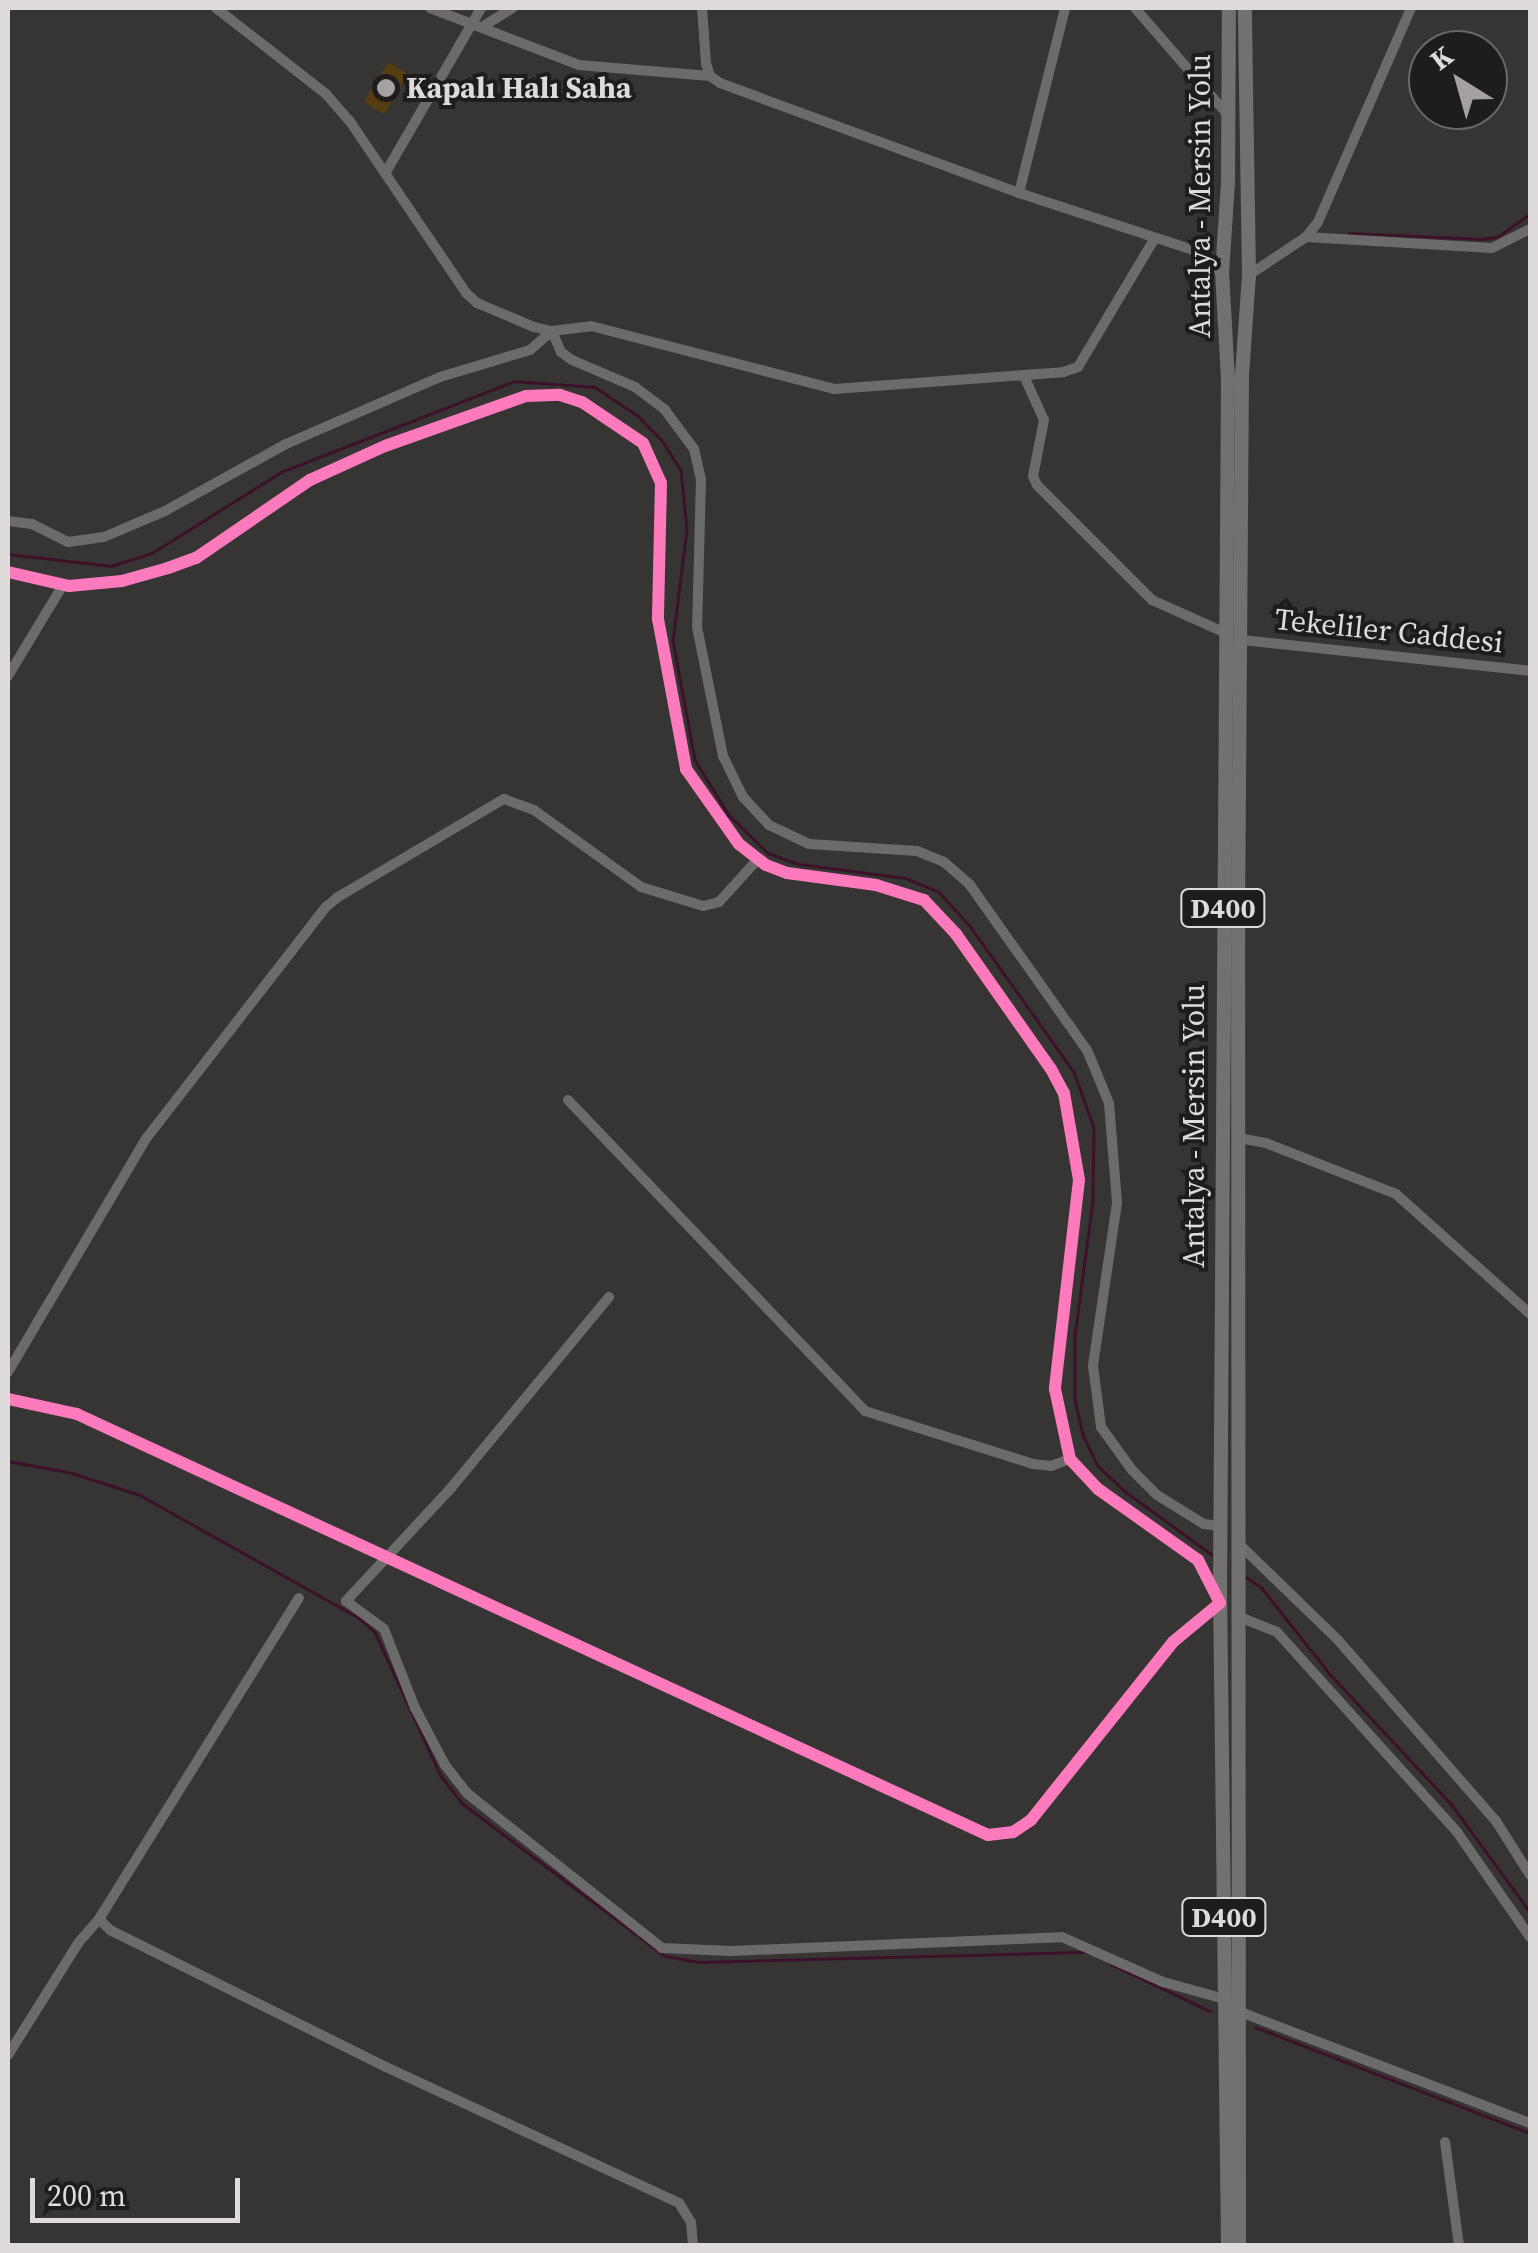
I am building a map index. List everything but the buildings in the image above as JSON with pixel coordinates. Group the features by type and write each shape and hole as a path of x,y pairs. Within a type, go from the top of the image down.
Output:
{"highway":[{"name":"Antalya - Mersin Yolu","path":"1230,8 1222,273 1235,637 1240,2246"},
{"name":"Antalya - Mersin Yolu","path":"1228,2246 1220,1526 1235,637 1242,375 1249,274 1246,8"},
{"path":"1223,248 1237,245 1248,252"},
{"path":"1222,273 1235,279 1249,274"}],"street":[{"path":"216,8 326,94 386,172 466,293 477,302 552,331 591,326 834,389 1024,376 1078,367 1155,238"},
{"path":"430,8 580,65 710,76 1018,193 1199,252 1210,257 1222,273"},
{"path":"386,172 477,24 480,8"},
{"path":"477,24 513,8"},
{"path":"702,8 710,76"},
{"path":"1018,193 1066,8"},
{"path":"1135,8 1228,116"},
{"path":"1249,274 1306,237 1325,207 1411,8"},
{"path":"1306,237 1492,248 1530,230"},
{"path":"1199,252 1223,248"},
{"path":"1248,252 1278,256"},
{"path":"8,521 32,524 68,542 104,537 165,511 286,444 440,376 530,350 552,331"},
{"path":"552,331 561,352 572,360 634,386 665,410 694,449 701,479 696,627 723,756 743,797 769,825 809,844 918,851 944,862 970,885 1087,1050 1109,1103 1118,1203 1093,1366 1101,1427 1132,1470 1157,1495 1204,1524 1220,1526"},
{"name":"Tekeliler Caddesi","path":"1024,376 1044,420 1033,476 1037,484 1152,600 1235,637 1530,672"},
{"path":"8,572 63,585 122,581 196,558 310,480 473,412 526,396 560,395 582,402 643,443 656,465 664,516 658,619 686,769 740,844 758,860 787,873 876,884 924,900 956,934 1051,1069 1064,1093 1079,1180 1055,1390 1070,1459 1098,1489 1198,1560 1220,1596 1173,1642 1031,1820 1013,1832 988,1836 77,1414 8,1399"},
{"path":"8,676 63,585"},
{"path":"8,1372 145,1140 326,907 338,897 504,799 534,810 641,887 703,906 718,902 758,860"},
{"path":"568,1100 865,1411 1033,1464 1051,1466 1070,1459"},
{"path":"1238,1138 1266,1144 1396,1194 1530,1314"},
{"path":"609,1296 388,1559 346,1601 384,1629 415,1708 445,1766 483,1808 662,1948 731,1952 1062,1937 1163,1982 1224,1999"},
{"path":"1237,1546 1338,1640 1496,1821 1530,1875"},
{"path":"8,2055 79,1942 99,1919 299,1598"},
{"path":"1237,1616 1277,1632 1457,1832 1530,1937"},
{"path":"99,1919 110,1930 386,2067 679,2203 691,2222 693,2246"},
{"path":"1238,2011 1530,2123"},
{"path":"1445,2142 1459,2246"}],"shaded area":[{"name":"Kapalı Halı Saha","path":"388,62 408,74 384,114 364,102"}],"waterway":[{"path":"1349,233 1482,239 1497,237 1530,214"},
{"path":"8,554 111,566 152,553 281,472 514,381 595,387 638,416 662,440 681,470 687,529 673,641 695,760 729,815 768,853 799,864 905,878 939,892 970,926 1074,1072 1094,1128 1093,1201 1075,1336 1075,1400 1083,1435 1098,1466 1126,1492 1215,1557"},
{"path":"8,1461 72,1473 140,1495 359,1618 375,1632 441,1776 462,1803 665,1956 698,1962 1086,1952"},
{"path":"1243,1575 1262,1588 1330,1674 1452,1805 1530,1912"},
{"path":"1111,1964 1210,2011"},
{"path":"1255,2027 1530,2133"}],"cycle path":[{"path":"8,572 69,586 122,581 168,568 196,558 310,480 385,446 526,396 560,395 582,402 643,443 661,483 658,619 686,769 739,844 766,865 787,873 876,885 924,900 956,934 1051,1069 1064,1093 1079,1180 1055,1389 1070,1459 1098,1489 1198,1560 1220,1603 1173,1642 1031,1820 1013,1832 988,1835 77,1414 8,1399"}],"place":[{"name":"Kapalı Halı Saha","path":"386,88"}]}
